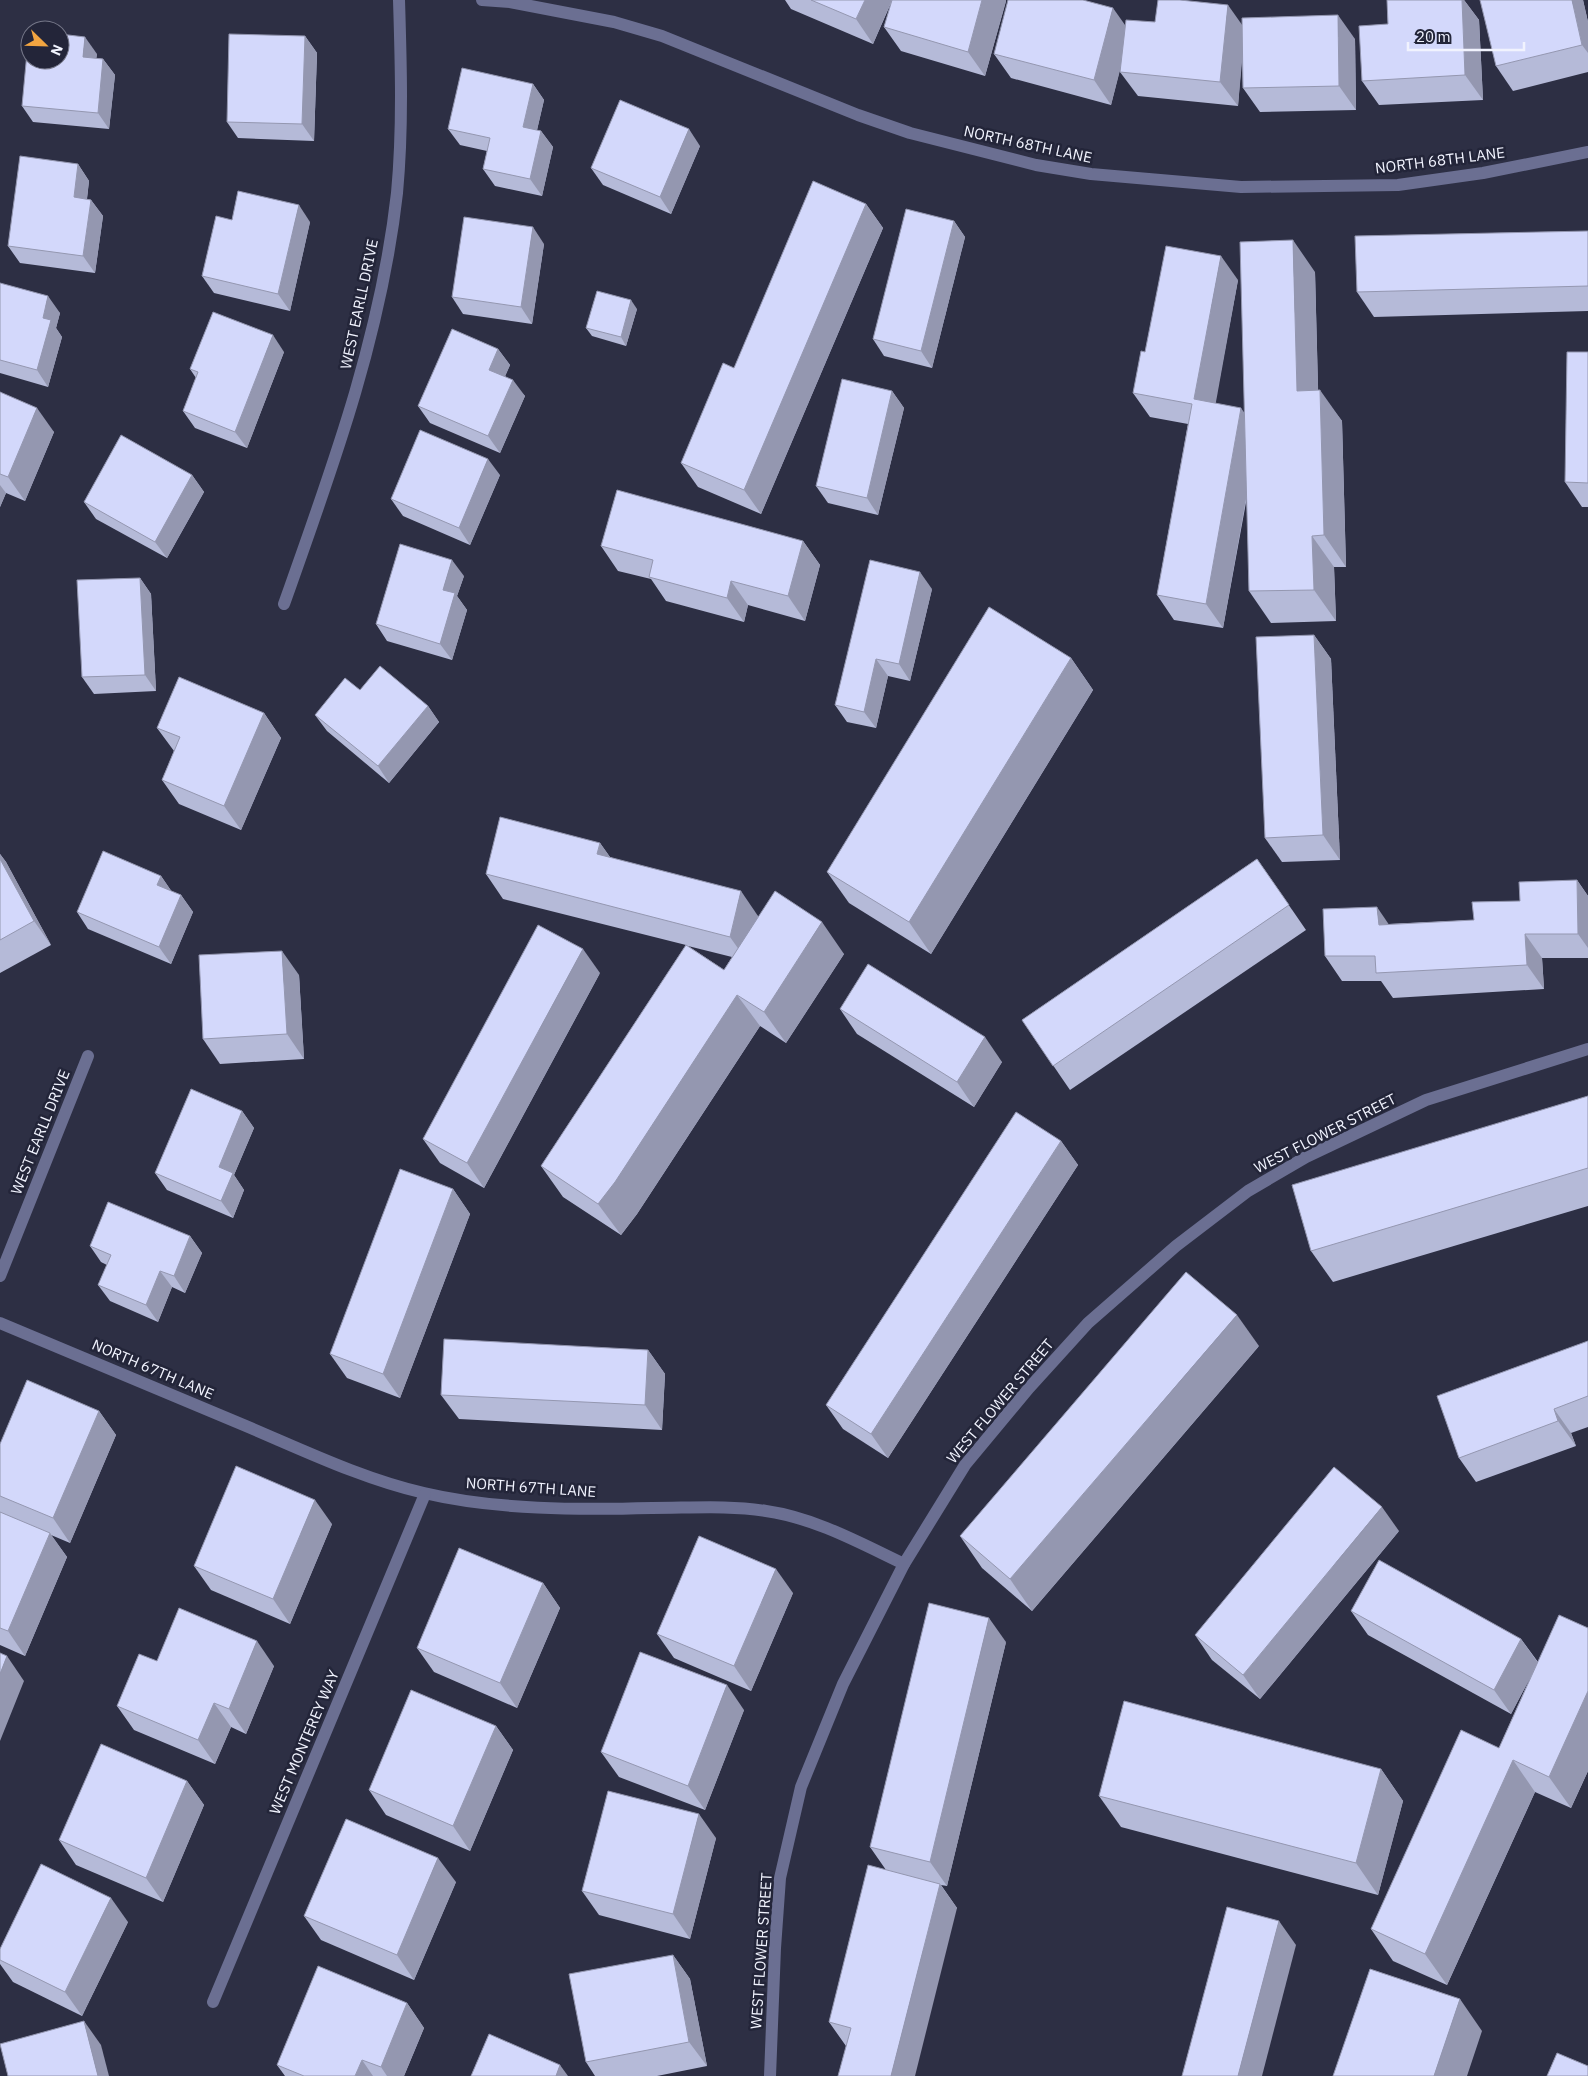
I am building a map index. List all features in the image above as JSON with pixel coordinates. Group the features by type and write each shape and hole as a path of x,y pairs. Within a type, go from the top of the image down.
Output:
{"street":[{"name":"WEST EARLL DRIVE","path":"284,604 326,487 357,389 374,327 396,193 402,118 399,0"},
{"name":"NORTH 68TH LANE","path":"482,0 510,2 614,22 662,36 858,115 910,133 1036,165 1091,174 1242,187 1398,185 1483,173 1588,152"},
{"name":"WEST FLOWER STREET","path":"770,2076 780,1878 801,1787 843,1684 904,1564 965,1465 1029,1388 1088,1323 1176,1246 1248,1191 1306,1157 1426,1100 1588,1049"},
{"name":"WEST EARLL DRIVE","path":"0,1276 88,1056"},
{"name":"NORTH 67TH LANE","path":"0,1323 359,1474 425,1494 488,1504 651,1508 714,1506 767,1511 804,1519 844,1535 904,1564"},
{"name":"WEST MONTEREY WAY","path":"212,2002 425,1494"}],"building":[{"path":"811,0 865,0 856,19"},
{"path":"892,0 982,0 968,52 884,27"},
{"path":"1008,0 1083,0 1113,8 1094,80 994,54"},
{"path":"1158,0 1180,0 1228,5 1220,82 1120,72 1126,20 1155,22"},
{"path":"1387,0 1462,0 1465,75 1362,81 1359,26 1388,24"},
{"path":"1480,0 1572,0 1582,45 1496,66"},
{"path":"1338,15 1339,86 1243,88 1242,18"},
{"path":"229,34 305,36 302,124 227,122"},
{"path":"70,35 85,37 83,57 103,59 98,113 22,106 25,70 70,70"},
{"path":"462,68 533,84 523,127 541,131 530,179 483,169 490,138 448,129"},
{"path":"620,100 689,129 660,197 591,168"},
{"path":"20,156 78,164 74,197 91,200 83,256 8,246"},
{"path":"813,181 866,204 744,490 681,463 723,363 734,368"},
{"path":"238,191 299,205 278,294 202,276 216,216 232,220"},
{"path":"906,209 954,221 921,351 873,339"},
{"path":"464,217 533,227 521,307 452,297"},
{"path":"1588,231 1588,286 1357,292 1355,236"},
{"path":"1293,240 1297,391 1320,390 1324,535 1312,536 1314,590 1249,591 1240,242"},
{"path":"1166,246 1221,256 1194,399 1241,408 1206,604 1157,595 1192,404 1133,393 1141,351 1145,352"},
{"path":"0,283 48,296 43,318 51,320 37,370 0,360"},
{"path":"597,291 631,300 621,337 586,328"},
{"path":"213,312 273,335 235,432 183,411 198,372 190,369"},
{"path":"452,329 498,349 489,370 513,380 488,436 418,406"},
{"path":"1567,352 1588,352 1588,483 1565,482"},
{"path":"842,379 892,391 867,498 816,486"},
{"path":"0,392 37,408 8,477 0,474"},
{"path":"420,430 488,459 459,528 391,499"},
{"path":"121,435 192,475 155,542 84,502"},
{"path":"617,490 803,541 788,596 731,581 727,598 649,577 653,560 601,546"},
{"path":"400,544 452,560 443,590 455,593 440,644 376,624"},
{"path":"870,560 920,572 899,664 876,659 864,712 835,705"},
{"path":"140,578 145,675 82,677 77,580"},
{"path":"989,607 1071,658 909,922 827,872"},
{"path":"1314,635 1323,835 1265,838 1256,637"},
{"path":"380,666 428,706 378,766 315,715 345,678 360,690"},
{"path":"179,677 264,713 224,806 162,780 180,737 157,728"},
{"path":"500,817 600,843 597,854 741,891 730,937 486,874"},
{"path":"103,851 161,876 157,885 181,895 159,947 77,912"},
{"path":"0,859 34,921 0,940"},
{"path":"1257,859 1289,905 1053,1066 1022,1020"},
{"path":"1577,880 1578,934 1525,934 1527,965 1376,973 1375,956 1325,956 1323,909 1377,907 1379,925 1474,920 1472,902 1520,901 1519,882"},
{"path":"775,891 822,922 764,1012 737,995 615,1182 598,1204 541,1166 686,945 724,970"},
{"path":"538,925 583,949 467,1163 423,1139"},
{"path":"282,951 287,1034 203,1039 199,955"},
{"path":"868,964 985,1037 957,1082 840,1009"},
{"path":"191,1089 242,1111 219,1167 233,1173 221,1201 155,1173"},
{"path":"1588,1096 1588,1168 1311,1251 1292,1185"},
{"path":"1016,1112 1061,1141 871,1434 826,1405"},
{"path":"400,1169 453,1189 383,1374 330,1354"},
{"path":"108,1202 190,1236 174,1276 160,1271 146,1305 98,1285 111,1255 90,1246"},
{"path":"1186,1272 1237,1315 1010,1579 960,1536"},
{"path":"444,1339 648,1350 645,1405 441,1395"},
{"path":"1588,1341 1588,1396 1554,1409 1558,1421 1459,1458 1437,1396"},
{"path":"27,1380 99,1411 53,1518 0,1496 0,1444"},
{"path":"236,1466 315,1500 273,1599 194,1566"},
{"path":"1334,1467 1382,1507 1243,1675 1195,1635"},
{"path":"0,1512 50,1533 8,1631 0,1628"},
{"path":"699,1536 776,1569 734,1666 657,1634"},
{"path":"459,1548 543,1583 500,1683 417,1648"},
{"path":"1379,1560 1521,1639 1494,1690 1351,1611"},
{"path":"929,1603 989,1618 930,1862 870,1847"},
{"path":"179,1608 257,1641 229,1709 214,1703 198,1740 117,1706 139,1654 157,1661"},
{"path":"1559,1615 1588,1628 1588,1691 1549,1777 1513,1760 1425,1954 1371,1929 1461,1730 1499,1748"},
{"path":"640,1652 727,1685 688,1786 601,1752"},
{"path":"0,1653 7,1656 0,1674"},
{"path":"411,1690 496,1726 453,1826 369,1790"},
{"path":"1124,1701 1381,1769 1356,1863 1099,1796"},
{"path":"101,1744 187,1781 146,1878 59,1840"},
{"path":"608,1791 699,1814 673,1914 582,1891"},
{"path":"346,1819 438,1858 397,1955 304,1916"},
{"path":"41,1864 111,1898 65,1992 0,1960 0,1949"},
{"path":"868,1865 940,1884 891,2076 838,2076 851,2028 829,2022"},
{"path":"1227,1907 1279,1921 1238,2076 1182,2076"},
{"path":"673,1955 689,2042 586,2062 569,1974"},
{"path":"318,1966 407,2003 381,2067 362,2060 355,2076 304,2076 277,2065"},
{"path":"1370,1969 1460,1999 1434,2076 1333,2076"},
{"path":"84,2021 98,2076 8,2076 0,2044"},
{"path":"489,2034 560,2065 556,2076 471,2076"},
{"path":"1557,2053 1588,2066 1588,2076 1547,2076"}]}
